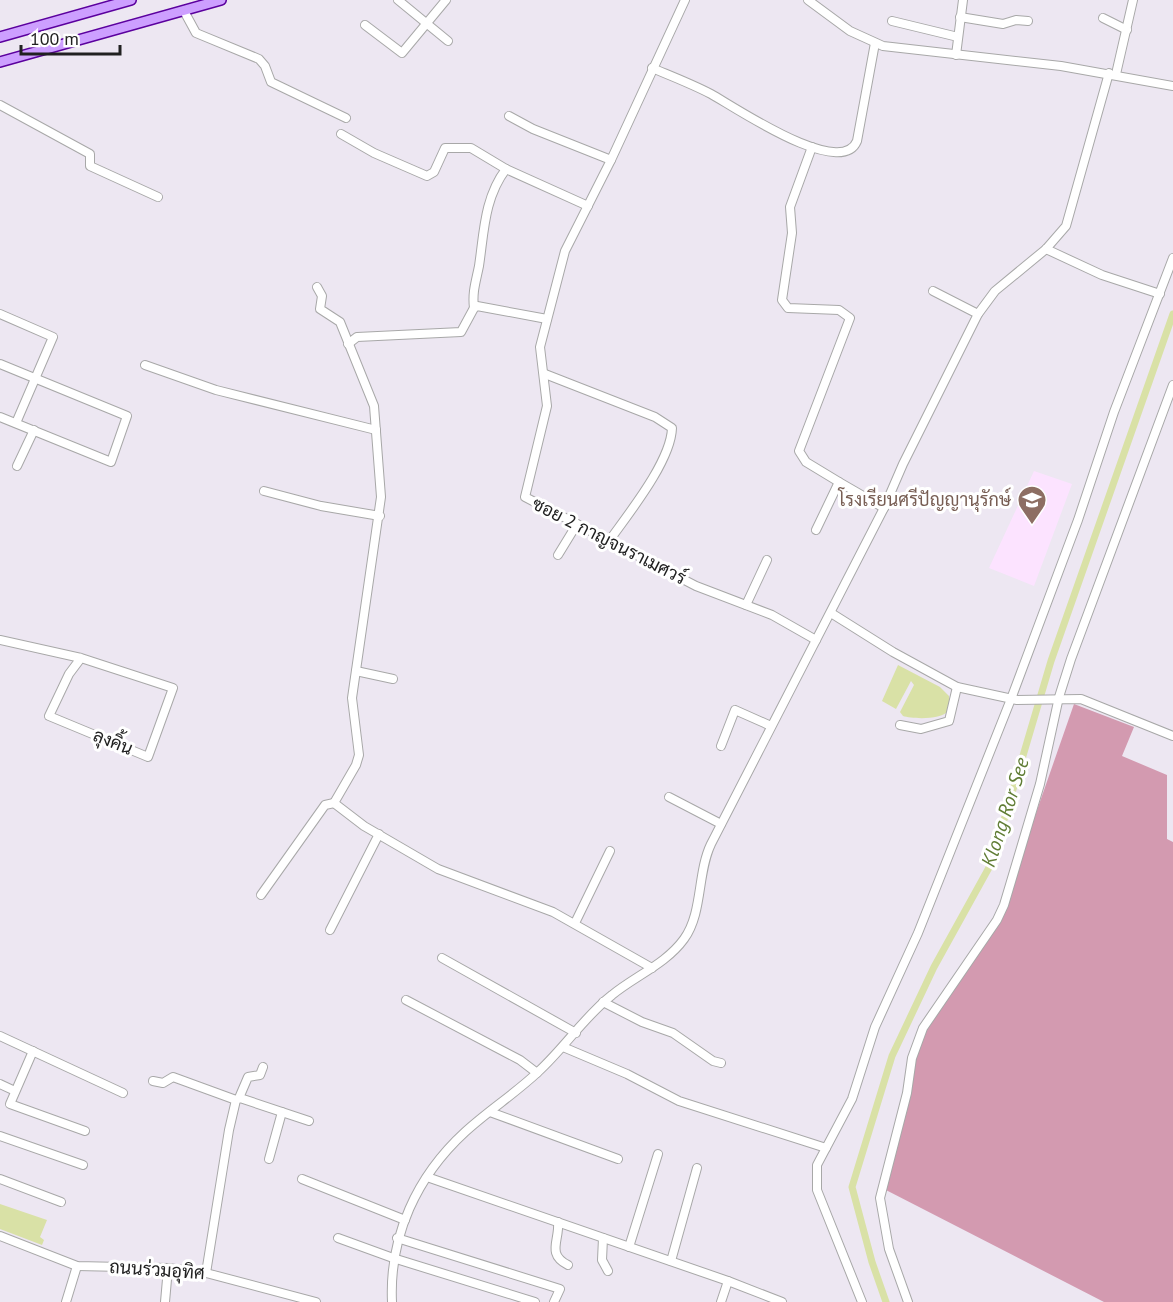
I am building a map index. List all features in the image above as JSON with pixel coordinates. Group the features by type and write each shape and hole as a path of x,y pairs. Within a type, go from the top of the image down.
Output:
{"main road":[{"path":"0,37 131,0"},
{"path":"0,62 221,0"}],"street":[{"path":"398,0 448,41"},
{"path":"365,25 402,53 446,0"},
{"name":"ซอย 2 กาญจนราเมศวร์","path":"685,0 611,160 564,251 540,347 547,406 525,497 696,586 772,615 816,640"},
{"path":"956,55 963,0"},
{"path":"392,1302 393,1258 397,1238 427,1178 458,1139 537,1073 603,1002 676,949 689,931 695,915 702,866 721,824 745,782 771,726 884,508 978,314 995,291 1046,249 1063,232 1069,221 1127,30 1133,0"},
{"path":"815,2 850,31 874,43 902,49 1113,74 1173,86"},
{"path":"184,11 196,33 259,59 265,66 271,82 346,118"},
{"path":"960,17 1003,24 1016,20 1028,21"},
{"path":"1103,18 1127,30"},
{"path":"892,21 958,37"},
{"path":"652,68 707,92 767,128 812,147 844,153 854,148 874,43"},
{"path":"0,105 90,154 90,166 158,198"},
{"path":"509,116 540,132 611,160"},
{"path":"341,134 374,153 427,176 434,172 444,149 471,148 506,169 588,206"},
{"path":"812,147 790,207 792,234 782,300 788,308 839,310 850,318 799,451 806,462 884,508"},
{"path":"348,344 357,337 458,333 465,327 474,308 473,289 486,215 496,183 506,169"},
{"path":"1046,249 1114,280 1160,294"},
{"path":"862,1302 817,1191 816,1170 852,1099 874,1027 918,933 1014,699 1114,412 1173,258"},
{"path":"317,287 322,296 320,309 339,320 374,406 380,516 372,554 352,698 359,755 356,765 334,803"},
{"path":"933,291 978,314"},
{"path":"474,308 500,308 547,319"},
{"path":"0,314 53,337 16,423"},
{"path":"0,364 127,416 111,462 0,417"},
{"path":"145,365 216,390 376,430"},
{"path":"545,374 645,413 672,428 668,446 650,484 609,540"},
{"path":"908,1302 889,1249 880,1198 907,1093 912,1058 923,1028 997,920 1004,905 1040,784 1057,697 1173,385"},
{"path":"16,466 34,430"},
{"path":"816,530 839,482"},
{"path":"264,491 321,506 380,516"},
{"path":"558,555 577,524"},
{"path":"746,605 767,560"},
{"path":"831,613 957,687 1014,699 1057,697 1092,701 1173,736"},
{"name":"ลุงคิ้น","path":"0,640 81,658 173,688 148,757 50,716 69,674 81,658"},
{"path":"356,671 393,679"},
{"path":"900,725 921,729 949,721 957,687"},
{"path":"721,746 735,710 771,726"},
{"path":"669,797 721,824"},
{"path":"261,895 325,805 334,803 379,834 448,874 532,903 575,922 652,968"},
{"path":"330,930 379,834"},
{"path":"575,922 610,851"},
{"path":"442,958 576,1033"},
{"path":"406,1000 520,1060 537,1073"},
{"path":"603,1002 642,1022 673,1033 721,1063"},
{"path":"0,1036 123,1093"},
{"path":"563,1047 627,1074 679,1101 826,1148"},
{"path":"33,1051 10,1104 85,1131"},
{"path":"206,1272 228,1130 248,1077 260,1075 264,1067"},
{"path":"153,1081 163,1083 173,1077 309,1121"},
{"path":"0,1084 15,1091"},
{"path":"269,1159 282,1112"},
{"path":"490,1112 618,1159"},
{"path":"0,1136 83,1165"},
{"path":"629,1246 658,1154"},
{"path":"670,1261 698,1168"},
{"path":"427,1178 629,1246 782,1302"},
{"path":"0,1179 61,1202"},
{"path":"302,1179 405,1220"},
{"path":"558,1222 554,1251 557,1257 568,1265"},
{"name":"ถนนร่วมอุทิศ","path":"0,1236 76,1266 168,1268 206,1272 316,1302"},
{"path":"338,1238 393,1258 535,1302"},
{"path":"397,1238 560,1289 554,1302"},
{"path":"603,1238 602,1260 608,1271"},
{"path":"66,1302 76,1266"},
{"path":"165,1302 168,1268"},
{"path":"721,1302 728,1281"}],"shaded area":[{"name":"โรงเรียนศรีปัญญานุรักษ์","path":"1034,471 1072,484 1034,586 989,568"},
{"path":"898,665 940,687 949,696 948,711 933,717 903,716 900,712 914,685 911,681 896,709 882,701"},
{"path":"1074,704 1134,727 1122,756 1167,775 1167,839 1173,842 1173,1302 1104,1302 882,1188 923,1028 1004,905"},
{"path":"0,1204 47,1220 40,1237 44,1240 42,1245 0,1229"}],"waterway":[{"name":"Klong Ror See","path":"886,1302 872,1262 852,1187 892,1056 934,967 991,864 1051,661 1173,314"}],"place":[{"name":"โรงเรียนศรีปัญญานุรักษ์","path":"1032,526"}]}
